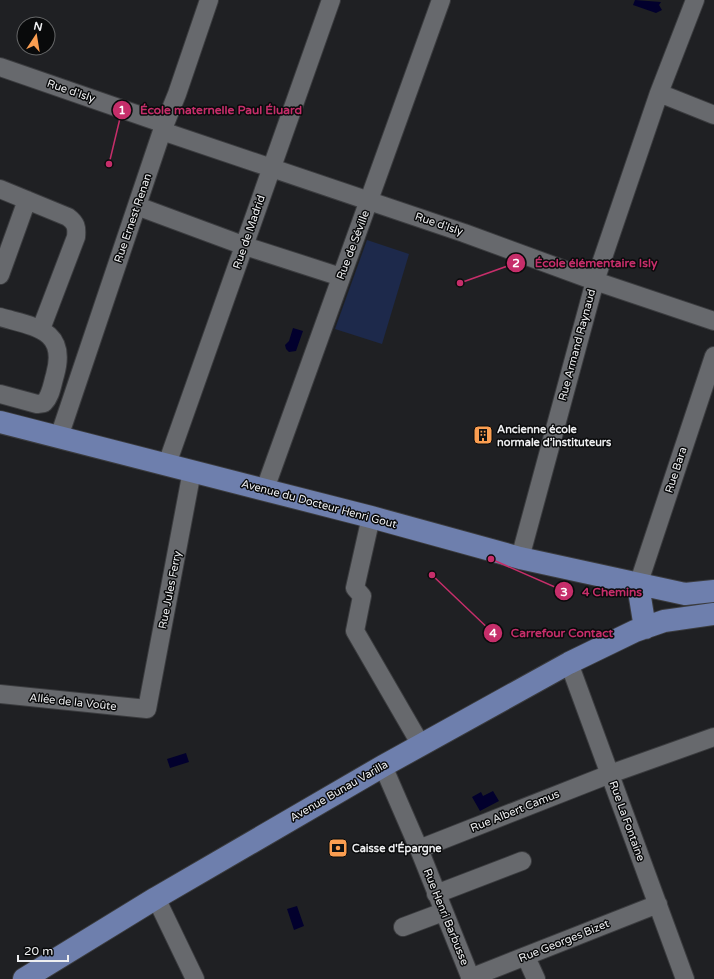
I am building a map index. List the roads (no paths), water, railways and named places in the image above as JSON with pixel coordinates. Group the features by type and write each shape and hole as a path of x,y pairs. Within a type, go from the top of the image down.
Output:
{"main road":[{"name":"Avenue du Docteur Henri Gout","path":"0,422 192,470 520,558 638,584"},
{"path":"638,584 685,594 714,591"},
{"path":"638,584 664,622 714,614"},
{"name":"Avenue Bunau Varilla","path":"24,979 156,898 383,766 569,663 664,622"}],"street":[{"name":"Rue Ernest Renan","path":"59,437 137,206 209,0"},
{"name":"Rue de Madrid","path":"167,464 219,313 245,246 331,0"},
{"name":"Rue de Séville","path":"265,490 441,0"},
{"name":"Rue Armand Raynaud","path":"520,558 595,281 659,94 695,0"},
{"name":"Rue d'Isly","path":"0,67 271,168 370,200 595,281 714,321"},
{"path":"659,94 714,115"},
{"path":"0,189 68,217 74,221 77,228 76,237 41,329"},
{"path":"0,275 7,237 27,200"},
{"path":"137,206 245,246 341,277"},
{"path":"0,317 41,329 49,333 59,354 48,399 44,403 37,404 0,394"},
{"name":"Rue Bara","path":"638,584 714,356"},
{"name":"Rue Jules Ferry","path":"147,709 192,470"},
{"path":"371,517 355,588 362,596 355,632 421,745"},
{"name":"Rue La Fontaine","path":"569,663 685,979"},
{"name":"Allée de la Voûte","path":"0,694 147,709"},
{"name":"Rue Albert Camus","path":"419,849 610,774 714,737"},
{"name":"Rue Henri Barbusse","path":"383,766 419,849 443,912 471,978"},
{"path":"436,894 522,861"},
{"path":"156,898 195,979"},
{"name":"Rue Georges Bizet","path":"471,978 658,904"},
{"path":"403,927 443,912"},
{"path":"526,957 536,979"}],"place":[{"name":"École maternelle Paul Éluard","path":"109,164"},
{"name":"École élémentaire Isly","path":"460,283"},
{"name":"Ancienne école normale d’instituteurs","path":"483,435"},
{"name":"4 Chemins","path":"491,559"},
{"name":"Carrefour Contact","path":"432,575"},
{"name":"Caisse d'Épargne","path":"338,848"}]}
